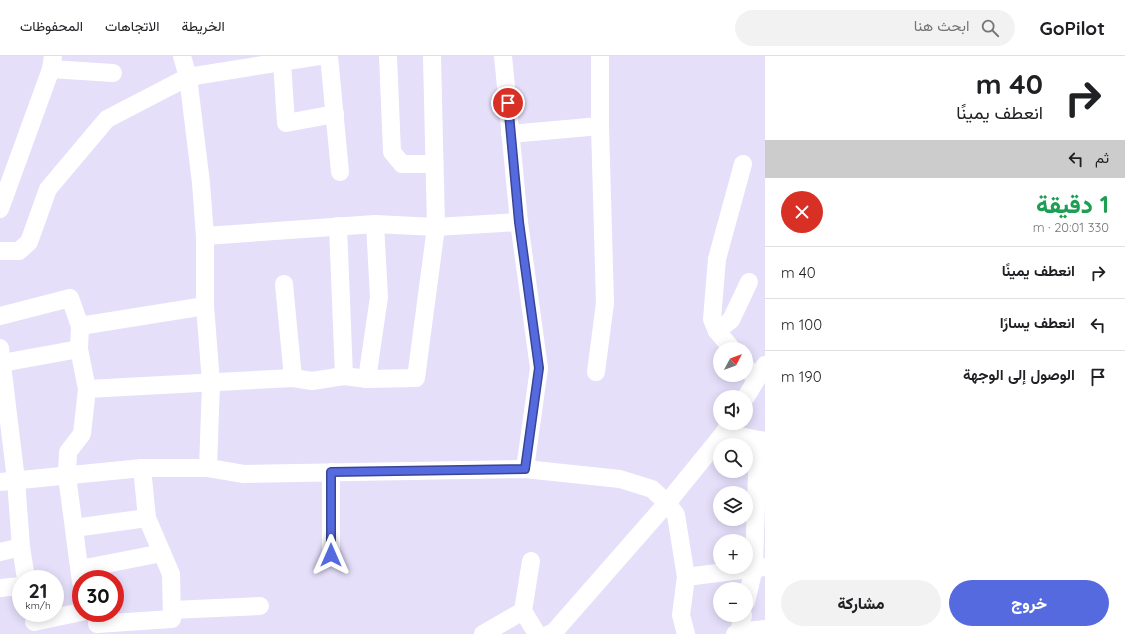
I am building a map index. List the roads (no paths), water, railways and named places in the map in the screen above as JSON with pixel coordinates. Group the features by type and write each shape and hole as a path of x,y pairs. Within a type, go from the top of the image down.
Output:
{"street":[{"path":"182,56 188,76 201,183 205,236 205,306 211,383 208,468"},
{"path":"0,250 18,251 29,242 48,188 107,119 188,76 319,56"},
{"path":"329,56 340,172"},
{"path":"388,56 392,152 402,164 434,164"},
{"path":"87,389 293,378 312,381 344,376 367,379 416,378 436,228 432,56"},
{"path":"503,56 519,222 539,368 525,469"},
{"path":"596,372 605,303 600,126 600,56"},
{"path":"282,62 286,123 335,114"},
{"path":"0,209 52,63 113,73"},
{"path":"510,134 600,126"},
{"path":"726,342 717,332 712,319 717,258 742,164"},
{"path":"205,236 375,224 436,228 519,222"},
{"path":"367,379 379,297 375,224"},
{"path":"338,226 344,376"},
{"path":"717,332 731,320 749,282"},
{"path":"284,284 293,378"},
{"path":"0,316 70,298 80,326 79,349 87,389 82,434 68,452 67,476 79,570"},
{"path":"80,326 205,306"},
{"path":"25,570 8,481 1,355 79,349"},
{"path":"749,390 756,370"},
{"path":"549,634 554,632 667,503 725,430"},
{"path":"733,430 762,440 760,567 753,584"},
{"path":"8,481 142,468 208,468 244,474 525,469 620,479 652,489 667,503 676,515 686,577 681,615 686,634"},
{"path":"93,624 172,619 171,574 148,518 142,468"},
{"path":"331,472 331,555"},
{"path":"74,528 148,518"},
{"path":"0,552 21,547"},
{"path":"101,570 162,553"},
{"path":"532,560 522,611 537,634"},
{"path":"686,577 760,567"},
{"path":"0,588 12,587"},
{"path":"172,610 260,606"},
{"path":"483,634 522,611"},
{"path":"34,623 72,614"},
{"path":"739,627 765,629"}]}
